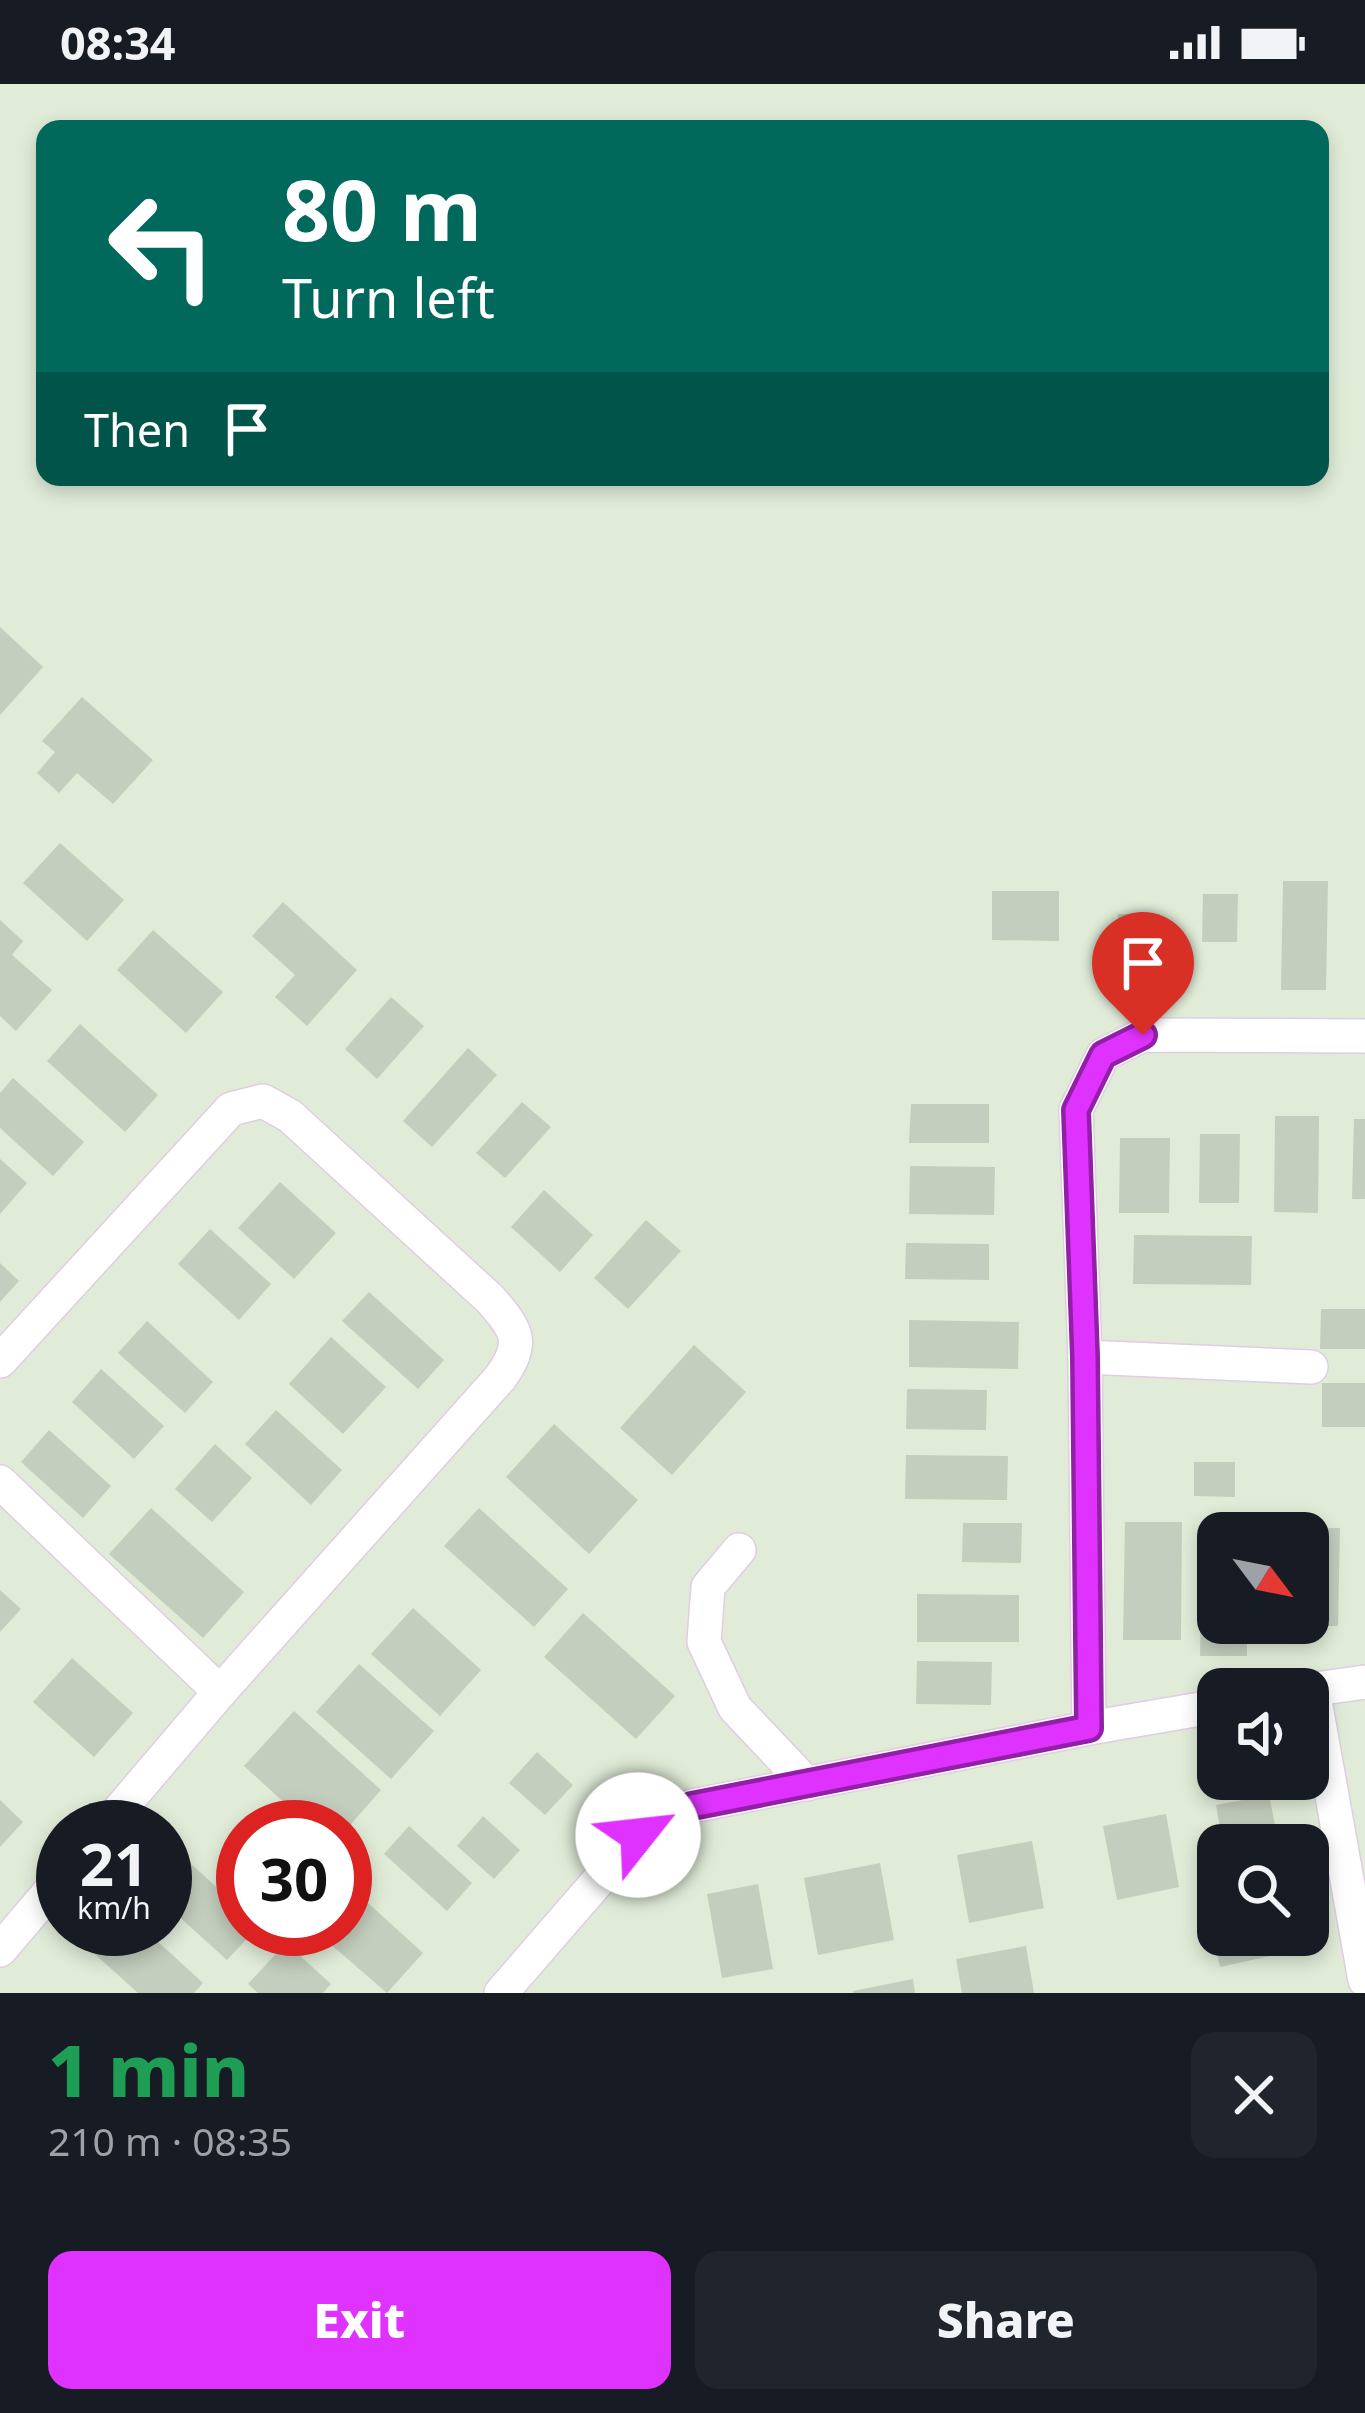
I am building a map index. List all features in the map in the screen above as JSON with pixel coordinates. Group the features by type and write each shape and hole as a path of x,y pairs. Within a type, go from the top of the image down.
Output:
{"street":[{"path":"1089,1728 1085,1357 1076,1110 1103,1055 1143,1035 1365,1036"},
{"path":"0,1361 231,1109 263,1101 307,1131 490,1299 514,1327 516,1356 500,1378 128,1800"},
{"path":"1085,1357 1311,1367"},
{"path":"0,1482 220,1692"},
{"path":"739,1550 708,1586 704,1642 735,1708 806,1784"},
{"path":"1329,1687 1365,1682"},
{"path":"501,1993 638,1835 692,1806 1197,1710"},
{"path":"1329,1787 1365,1980"},
{"path":"0,1950 36,1908"}],"building":[{"path":"0,627 43,667 0,715"},
{"path":"82,697 153,760 113,804 77,773 59,793 37,773 55,752 42,741"},
{"path":"60,843 124,900 87,941 23,883"},
{"path":"1283,881 1328,881 1326,990 1281,990"},
{"path":"992,891 1059,891 1059,941 992,940"},
{"path":"1203,894 1238,894 1237,942 1202,942"},
{"path":"283,902 357,970 307,1026 275,997 295,975 252,936"},
{"path":"1118,914 1160,914 1159,1006 1117,1005"},
{"path":"0,920 23,941 12,955 52,990 16,1031 0,1016"},
{"path":"153,930 223,992 186,1033 117,970"},
{"path":"391,997 424,1026 377,1079 345,1049"},
{"path":"80,1024 158,1095 125,1132 47,1061"},
{"path":"468,1048 497,1075 432,1147 403,1121"},
{"path":"13,1078 84,1142 53,1176 0,1128 0,1093"},
{"path":"522,1102 551,1127 505,1178 476,1153"},
{"path":"911,1104 989,1104 989,1143 909,1143"},
{"path":"1275,1116 1319,1116 1318,1213 1274,1212"},
{"path":"1354,1119 1365,1119 1365,1199 1352,1199"},
{"path":"1200,1134 1240,1134 1239,1203 1199,1203"},
{"path":"1120,1138 1170,1138 1169,1213 1119,1213"},
{"path":"0,1159 27,1183 0,1214"},
{"path":"910,1166 995,1167 994,1215 909,1214"},
{"path":"280,1182 336,1233 294,1279 238,1228"},
{"path":"544,1190 593,1235 560,1272 511,1227"},
{"path":"646,1220 681,1251 628,1309 594,1278"},
{"path":"210,1229 271,1284 239,1320 178,1264"},
{"path":"1134,1235 1252,1236 1251,1285 1133,1284"},
{"path":"906,1243 989,1244 989,1280 905,1279"},
{"path":"0,1263 19,1281 0,1302"},
{"path":"369,1292 444,1360 418,1389 342,1321"},
{"path":"1321,1309 1365,1309 1365,1349 1320,1349"},
{"path":"909,1320 1019,1322 1018,1369 909,1367"},
{"path":"147,1321 213,1382 185,1413 118,1353"},
{"path":"331,1337 386,1387 343,1434 289,1384"},
{"path":"694,1345 746,1392 672,1475 620,1428"},
{"path":"101,1369 164,1426 134,1459 72,1402"},
{"path":"1322,1383 1365,1383 1365,1427 1322,1427"},
{"path":"907,1389 987,1390 986,1430 906,1429"},
{"path":"276,1410 342,1470 311,1505 245,1444"},
{"path":"554,1424 638,1500 589,1554 506,1477"},
{"path":"49,1430 111,1486 83,1518 21,1462"},
{"path":"215,1444 252,1478 212,1522 175,1489"},
{"path":"906,1455 1008,1456 1007,1500 905,1499"},
{"path":"1194,1462 1235,1462 1235,1497 1194,1496"},
{"path":"151,1508 244,1592 203,1638 109,1554"},
{"path":"479,1508 568,1589 534,1627 444,1546"},
{"path":"1125,1522 1182,1522 1181,1640 1123,1640"},
{"path":"963,1523 1022,1523 1021,1563 962,1562"},
{"path":"1329,1528 1340,1528 1338,1626 1329,1626"},
{"path":"0,1590 21,1609 0,1632"},
{"path":"917,1594 1019,1595 1019,1642 917,1642"},
{"path":"413,1608 481,1670 440,1716 371,1654"},
{"path":"583,1613 675,1696 636,1739 544,1657"},
{"path":"1200,1644 1247,1644 1247,1656 1200,1656"},
{"path":"72,1658 133,1713 94,1757 33,1702"},
{"path":"917,1661 992,1662 991,1705 916,1704"},
{"path":"359,1664 434,1731 391,1779 316,1712"},
{"path":"294,1711 381,1790 372,1800 281,1800 244,1766"},
{"path":"537,1752 573,1785 545,1815 509,1783"},
{"path":"0,1800 23,1822 0,1847"},
{"path":"1270,1800 1275,1824 1219,1824 1216,1805"},
{"path":"1166,1814 1179,1887 1117,1900 1103,1826"},
{"path":"483,1816 520,1850 494,1879 457,1846"},
{"path":"409,1826 472,1883 447,1911 384,1854"},
{"path":"1032,1841 1044,1908 969,1923 957,1855"},
{"path":"880,1863 894,1940 818,1955 804,1878"},
{"path":"192,1865 216,1887 216,1950 192,1928"},
{"path":"758,1884 773,1969 722,1978 707,1894"},
{"path":"372,1907 423,1953 387,1993 344,1956 372,1956"},
{"path":"1026,1946 1034,1993 962,1993 956,1959"},
{"path":"97,1956 174,1956 203,1983 194,1993 138,1993"},
{"path":"274,1956 300,1956 331,1984 323,1993 258,1993 248,1984"},
{"path":"1218,1956 1269,1956 1220,1967"},
{"path":"913,1979 915,1993 853,1993 853,1991"}],"route":[{"path":"638,1835 692,1806 1089,1728 1085,1357 1076,1110 1103,1055 1143,1035"}]}
